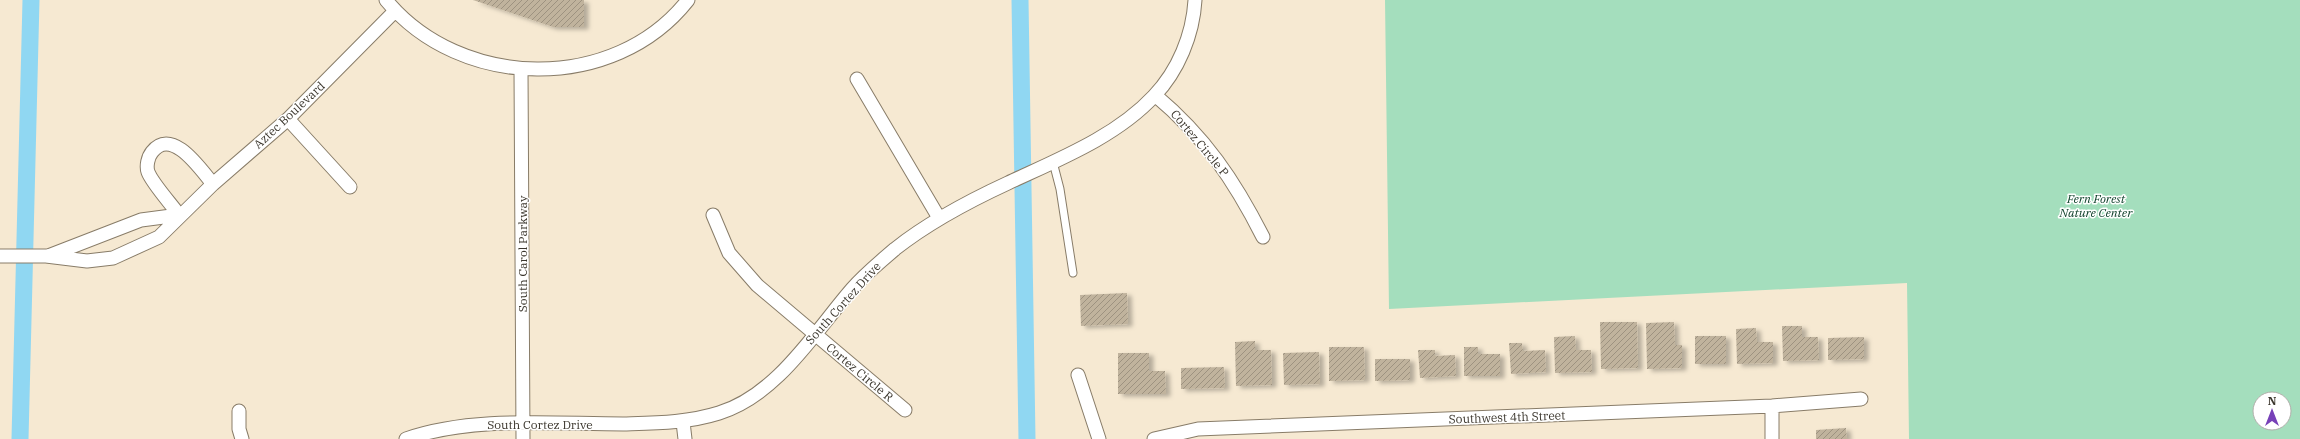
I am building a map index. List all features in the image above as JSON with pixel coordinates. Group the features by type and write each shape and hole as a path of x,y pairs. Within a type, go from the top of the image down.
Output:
{"street":[{"path":"386,0 395,11 422,34 453,52 486,64 522,70 552,70 582,65 610,56 637,43 662,26 688,0"},
{"name":"South Cortez Drive","path":"406,439 423,433 453,427 523,424 683,422 722,412 752,398 776,377 873,267 898,247 940,218 1053,162 1113,128 1140,109 1155,95 1185,47 1194,18 1195,0"},
{"name":"Aztec Boulevard","path":"0,256 46,256 87,261 113,258 159,237 179,215 288,119 395,11"},
{"name":"South Carol Parkway","path":"522,70 523,439"},
{"path":"857,79 940,218"},
{"name":"Cortez Circle P","path":"1155,95 1171,108 1217,159 1239,190 1263,237"},
{"path":"288,119 350,187"},
{"path":"179,215 148,172 147,160 152,151 158,146 170,143 180,147 213,184"},
{"name":"Aztec Boulevard","path":"46,256 141,220 179,215"},
{"name":"Cortez Circle R","path":"713,215 729,253 756,285 905,410"},
{"path":"1078,375 1099,439"},
{"name":"Southwest 4th Street","path":"1154,439 1198,429 1772,406 1861,399"},
{"path":"1772,406 1772,439"},
{"path":"239,411 239,429 242,439"},
{"path":"683,422 685,439"}],"lane":[{"path":"1053,162 1060,189 1073,273"}],"green space":[{"name":"Fern Forest Nature Center","path":"1385,0 2300,0 2300,439 1909,439 1907,283 1389,309"}],"building":[{"path":"473,0 584,0 584,27 553,27"},
{"path":"1127,293 1128,324 1081,326 1080,295"},
{"path":"1600,322 1637,322 1638,368 1601,369"},
{"path":"1674,322 1675,345 1682,345 1682,368 1647,369 1646,323"},
{"path":"1782,326 1802,326 1802,337 1818,337 1819,360 1783,361"},
{"path":"1756,328 1757,342 1773,342 1773,363 1737,364 1736,329"},
{"path":"1575,336 1576,350 1591,350 1592,372 1555,373 1554,337"},
{"path":"1695,336 1726,336 1726,364 1695,364"},
{"path":"1864,337 1864,359 1828,360 1828,338"},
{"path":"1255,341 1255,350 1271,350 1272,385 1236,386 1235,342"},
{"path":"1509,343 1522,343 1523,351 1545,350 1546,372 1511,374"},
{"path":"1329,347 1364,347 1365,380 1329,381"},
{"path":"1464,347 1478,347 1478,354 1500,354 1500,376 1464,376"},
{"path":"1418,350 1435,350 1435,356 1455,355 1456,376 1420,378"},
{"path":"1319,352 1320,384 1284,385 1283,353"},
{"path":"1118,353 1149,353 1149,371 1165,371 1166,394 1118,394"},
{"path":"1375,359 1410,359 1410,380 1375,381"},
{"path":"1224,367 1225,388 1181,389 1181,368"},
{"path":"1846,428 1847,439 1816,439 1816,430"}],"waterway":[{"path":"20,439 31,0"},
{"path":"1020,0 1027,439"}]}
